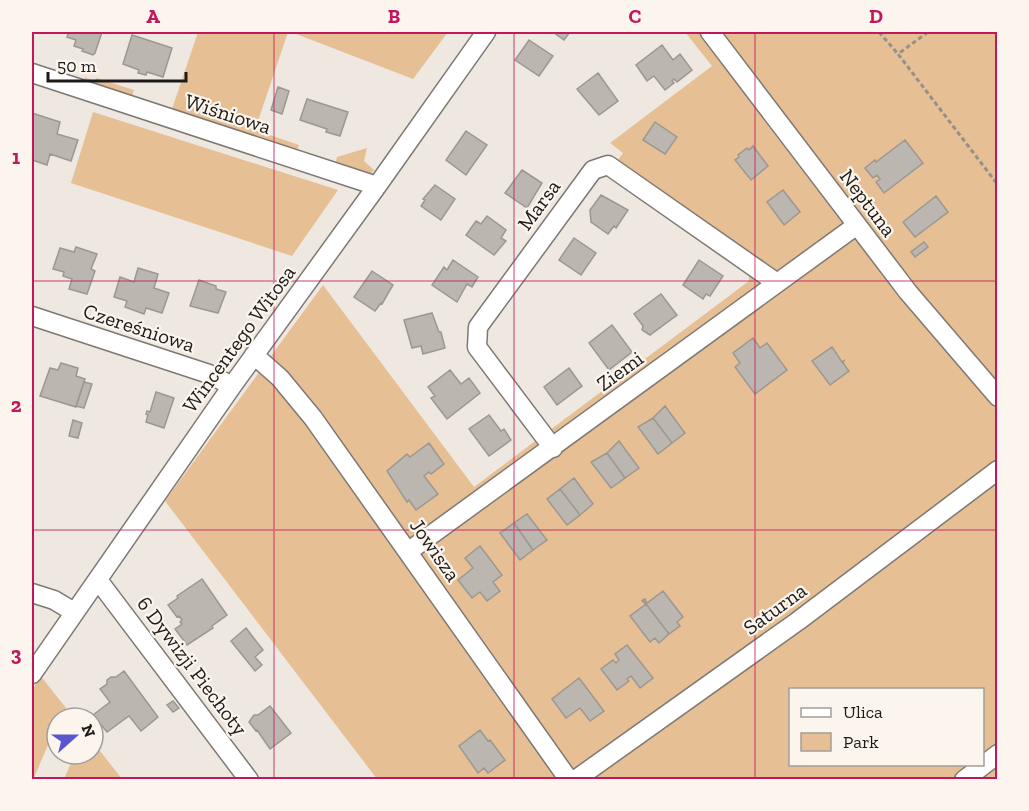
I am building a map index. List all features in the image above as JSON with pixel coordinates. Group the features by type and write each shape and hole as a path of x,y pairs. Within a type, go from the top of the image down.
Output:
{"street":[{"name":"Wincentego Witosa","path":"32,674 232,386 486,32"},
{"name":"Neptuna","path":"710,32 908,292 998,397"},
{"name":"Wiśniowa","path":"32,73 377,186"},
{"name":"Marsa","path":"553,448 477,347 478,327 593,170 609,165 777,283"},
{"name":"Ziemi","path":"409,551 857,225"},
{"name":"Czereśniowa","path":"32,316 209,374 232,386"},
{"name":"Jowisza","path":"254,355 280,378 314,418 568,780"},
{"name":"Saturna","path":"574,780 798,621 998,470"},
{"name":"6 Dywizji Piechoty","path":"98,580 249,780"},
{"path":"32,592 54,600 74,612"},
{"path":"984,765 998,754"},
{"path":"964,780 982,766"}],"path":[{"path":"879,32 998,185"},
{"path":"898,54 928,32"}],"green space":[{"path":"198,32 288,32 255,130 299,145 296,153 172,109"},
{"path":"291,32 448,32 413,79"},
{"path":"685,32 997,32 997,779 377,779 165,501 323,285 474,487 749,281 749,269 607,175 623,153 610,143 712,66"},
{"path":"84,77 95,81 96,78 134,90 131,99 88,85"},
{"path":"93,112 338,190 292,256 71,183"},
{"path":"367,148 364,161 374,170 368,177 335,165 337,157"},
{"path":"39,674 64,706 45,706 45,752 33,780 32,779 32,693"},
{"path":"105,757 122,779 64,779 70,766 105,766"}],"building":[{"path":"69,32 102,32 95,53 93,55 74,46 76,40 67,37"},
{"path":"553,32 570,32 564,40"},
{"path":"132,35 172,48 163,77 147,72 146,75 138,73 139,70 123,64"},
{"path":"529,40 553,56 539,76 515,60"},
{"path":"662,45 673,60 680,54 692,70 677,82 674,79 672,81 674,83 665,90 654,76 647,81 636,65"},
{"path":"598,73 618,101 599,115 577,89"},
{"path":"278,87 289,91 282,114 271,110"},
{"path":"307,99 348,112 340,136 300,120"},
{"path":"32,113 60,122 57,134 78,140 71,161 50,154 47,165 32,160"},
{"path":"655,122 677,137 665,154 643,140"},
{"path":"466,131 487,145 466,175 446,160"},
{"path":"905,140 923,163 884,193 876,182 880,179 877,175 873,178 865,168"},
{"path":"753,146 768,166 751,180 735,160 747,148 749,150"},
{"path":"522,170 542,183 527,208 505,193"},
{"path":"435,185 455,199 441,220 421,206 425,200 423,199"},
{"path":"783,190 800,212 784,225 767,202"},
{"path":"601,195 628,210 616,228 614,226 608,234 591,222 590,210"},
{"path":"936,196 948,212 915,237 903,222"},
{"path":"487,216 506,230 501,238 506,241 494,255 466,235 476,221 481,224"},
{"path":"574,238 596,253 581,275 559,260"},
{"path":"924,242 928,247 915,257 911,252"},
{"path":"76,247 97,254 91,269 95,271 87,294 69,289 72,279 63,276 64,272 53,269 60,248 74,252"},
{"path":"453,260 478,277 472,287 467,284 457,302 432,285 444,267 447,270"},
{"path":"699,260 723,276 710,296 706,294 703,299 683,285"},
{"path":"138,268 158,274 154,288 169,293 162,313 146,308 144,314 125,307 127,301 114,297 120,277 134,282"},
{"path":"372,271 393,285 375,311 354,297"},
{"path":"199,280 226,292 218,313 190,306"},
{"path":"661,294 677,315 650,335 642,330 643,326 634,314"},
{"path":"432,313 439,332 441,332 445,348 423,354 421,346 412,348 404,320"},
{"path":"612,325 632,352 609,370 589,343"},
{"path":"753,338 760,348 767,343 787,370 755,394 735,367 740,363 733,353"},
{"path":"832,347 849,371 830,385 812,361"},
{"path":"61,363 78,368 76,376 85,379 76,407 40,396 50,368 58,370"},
{"path":"569,368 582,386 557,405 544,387"},
{"path":"450,370 461,384 469,378 480,393 447,419 431,398 435,396 428,387"},
{"path":"84,382 92,384 84,408 76,406"},
{"path":"156,392 174,398 164,428 146,422 147,411 150,412"},
{"path":"665,406 685,433 672,443 653,418"},
{"path":"489,415 501,431 504,429 511,440 489,456 469,429"},
{"path":"653,418 672,443 658,454 638,427"},
{"path":"73,420 82,423 78,438 69,436"},
{"path":"619,441 639,468 625,478 607,453"},
{"path":"429,443 444,464 431,474 429,472 424,476 438,494 416,510 409,500 407,502 387,471 407,454 410,457"},
{"path":"607,453 625,478 611,488 591,462"},
{"path":"574,478 593,504 580,515 560,489"},
{"path":"560,489 580,515 567,525 547,499"},
{"path":"527,514 547,540 533,550 514,523"},
{"path":"514,523 533,550 520,560 500,533"},
{"path":"480,546 502,575 493,582 500,591 487,601 480,592 472,598 458,580 473,568 465,558"},
{"path":"202,579 227,615 212,626 213,628 187,645 175,629 182,624 180,622 182,620 168,605"},
{"path":"663,591 683,617 677,622 680,626 669,634 643,600 645,599 647,603"},
{"path":"643,600 669,634 659,643 655,638 650,642 630,616 646,604"},
{"path":"246,628 263,650 255,657 262,665 255,671 231,641"},
{"path":"627,645 653,678 640,688 631,676 627,679 629,681 617,690 601,669 613,660 616,663 619,660 615,654"},
{"path":"124,671 158,717 141,731 129,716 107,732 105,730 105,706 110,702 100,689 111,677 116,677"},
{"path":"579,678 604,711 590,721 580,708 566,718 552,699"},
{"path":"173,701 179,708 173,712 167,705"},
{"path":"270,706 291,733 270,749 249,722 254,715 258,715"},
{"path":"480,730 505,760 488,773 484,768 478,773 459,746"}]}
